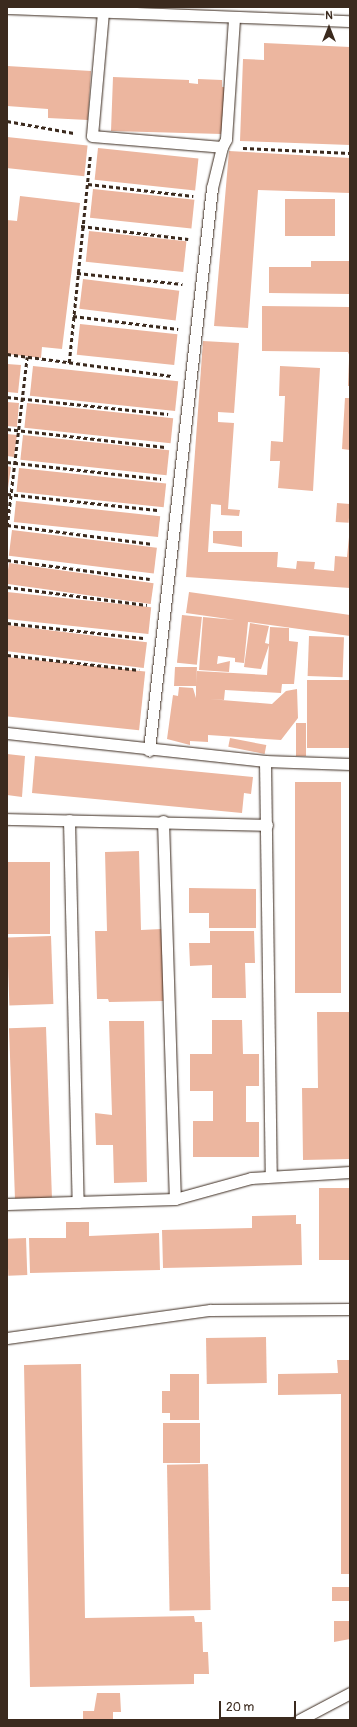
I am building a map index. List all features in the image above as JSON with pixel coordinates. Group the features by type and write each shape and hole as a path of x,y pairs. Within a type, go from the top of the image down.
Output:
{"lane":[{"path":"7,8 350,21"},
{"path":"102,12 92,136 222,147"},
{"path":"149,750 211,198 222,147 226,139 234,17"},
{"path":"7,733 149,750 265,761 350,764"},
{"path":"265,761 271,1175"},
{"path":"7,819 163,821 266,825"},
{"path":"69,820 78,1202"},
{"path":"163,821 175,1200"},
{"path":"7,1204 175,1200 271,1175 350,1172"},
{"path":"7,1338 210,1310 350,1309"},
{"path":"299,1720 350,1693"}],"path":[{"path":"7,121 92,136 69,363"},
{"path":"222,147 350,153"},
{"path":"88,184 211,198"},
{"path":"82,226 207,241"},
{"path":"77,273 202,286"},
{"path":"73,316 196,331"},
{"path":"7,354 191,378"},
{"path":"27,357 20,430 7,526 172,547"},
{"path":"7,397 186,416"},
{"path":"7,429 183,449"},
{"path":"7,462 179,481"},
{"path":"7,494 176,512"},
{"path":"7,560 168,581"},
{"path":"7,587 165,607"},
{"path":"7,623 161,640"},
{"path":"7,655 158,672"}],"building":[{"path":"264,43 350,47 350,145 240,141 243,59 264,60"},
{"path":"7,66 91,71 88,120 48,118 48,109 7,106"},
{"path":"113,77 189,80 189,83 198,84 198,79 222,80 222,87 227,87 222,134 111,131"},
{"path":"7,137 88,145 84,176 7,168"},
{"path":"98,148 198,159 195,190 95,180"},
{"path":"229,151 350,158 350,193 258,190 248,328 214,326"},
{"path":"93,189 194,200 191,229 90,218"},
{"path":"20,196 80,203 62,349 42,347 41,358 7,354 7,220 17,221"},
{"path":"285,199 335,199 335,236 285,236"},
{"path":"89,231 186,241 183,272 86,262"},
{"path":"311,261 350,261 350,294 269,293 269,267 311,267"},
{"path":"83,279 179,291 176,321 79,309"},
{"path":"262,306 350,307 350,357 348,352 262,351"},
{"path":"80,324 177,334 174,365 77,355"},
{"path":"203,341 239,343 234,413 218,412 218,422 234,423 228,509 240,510 239,516 221,515 221,505 211,504 208,552 278,552 277,567 296,569 297,561 315,562 314,569 334,571 335,556 347,557 350,527 350,588 186,577"},
{"path":"349,360 350,386 348,386"},
{"path":"7,364 21,365 18,393 7,392"},
{"path":"33,366 178,381 175,411 30,396"},
{"path":"280,366 320,368 313,491 278,488 280,461 270,461 271,441 283,442 285,396 279,396"},
{"path":"345,398 350,398 350,450 342,449"},
{"path":"7,402 19,403 17,427 7,426"},
{"path":"27,403 173,418 171,443 24,428"},
{"path":"7,434 17,435 14,457 7,456"},
{"path":"23,435 169,450 167,475 20,460"},
{"path":"7,466 11,467 8,488 7,488"},
{"path":"19,468 166,483 164,507 16,492"},
{"path":"16,501 160,516 158,537 14,522"},
{"path":"337,503 350,504 349,523 336,522"},
{"path":"12,530 157,548 154,574 9,556"},
{"path":"213,531 242,531 242,547 213,543"},
{"path":"9,563 154,583 151,604 7,584"},
{"path":"7,592 151,607 148,634 7,619"},
{"path":"189,592 350,615 350,636 248,622 244,663 235,662 235,658 218,656 217,664 230,661 229,672 199,670 203,617 235,620 186,613"},
{"path":"182,615 202,617 197,665 177,663"},
{"path":"250,623 269,626 265,643 269,644 270,627 289,628 289,641 298,642 294,684 282,684 281,693 225,690 224,700 209,699 272,704 286,691 297,689 298,718 281,740 208,735 208,742 190,741 190,745 167,739 173,695 178,696 179,687 193,688 196,698 196,686 174,686 175,667 197,667 196,684 197,671 267,675 269,645 261,669 244,667"},
{"path":"7,625 147,642 144,668 7,651"},
{"path":"309,636 344,637 343,677 308,676"},
{"path":"7,657 145,672 139,730 7,716"},
{"path":"307,680 349,680 349,748 307,748"},
{"path":"296,723 306,723 306,756 296,756"},
{"path":"230,738 266,745 265,754 228,747"},
{"path":"7,754 25,756 22,797 7,795"},
{"path":"35,756 253,777 251,794 244,793 242,813 32,793"},
{"path":"295,782 341,782 341,993 295,993"},
{"path":"139,851 141,930 162,929 164,1001 109,1002 108,999 97,999 95,931 107,931 105,852"},
{"path":"7,862 50,862 50,934 7,934"},
{"path":"189,888 256,889 256,928 209,928 209,913 189,913"},
{"path":"210,931 254,931 255,963 245,963 246,998 212,998 212,965 190,966 189,943 210,943"},
{"path":"51,936 53,1004 9,1005 7,938"},
{"path":"317,1012 350,1012 350,1159 303,1160 302,1088 318,1088"},
{"path":"212,1020 242,1020 243,1054 259,1054 259,1086 246,1086 246,1122 259,1122 259,1157 193,1157 193,1121 213,1121 213,1091 190,1091 190,1054 212,1054"},
{"path":"109,1021 144,1021 147,1182 114,1183 113,1145 96,1145 95,1113 112,1115"},
{"path":"46,1027 52,1198 15,1199 9,1028"},
{"path":"319,1188 350,1188 350,1260 319,1260"},
{"path":"296,1215 296,1224 301,1224 302,1265 163,1268 162,1230 252,1228 252,1216"},
{"path":"66,1222 89,1222 89,1236 159,1233 160,1270 30,1273 29,1238 66,1238"},
{"path":"26,1238 27,1275 8,1276 7,1239"},
{"path":"266,1337 267,1383 207,1384 206,1338"},
{"path":"337,1360 350,1360 350,1574 341,1574 341,1394 278,1395 278,1374 338,1373"},
{"path":"81,1364 85,1618 194,1616 195,1622 202,1622 203,1652 208,1652 209,1674 194,1674 194,1684 30,1687 24,1365"},
{"path":"170,1374 199,1374 199,1420 170,1420 170,1413 162,1413 162,1391 170,1391"},
{"path":"163,1423 200,1423 200,1463 163,1463"},
{"path":"208,1464 211,1610 170,1611 167,1465"},
{"path":"332,1587 350,1587 350,1601 332,1601"},
{"path":"334,1621 350,1621 350,1639 334,1642"},
{"path":"97,1693 120,1693 121,1712 113,1712 113,1720 83,1720 83,1711 94,1711"}]}
